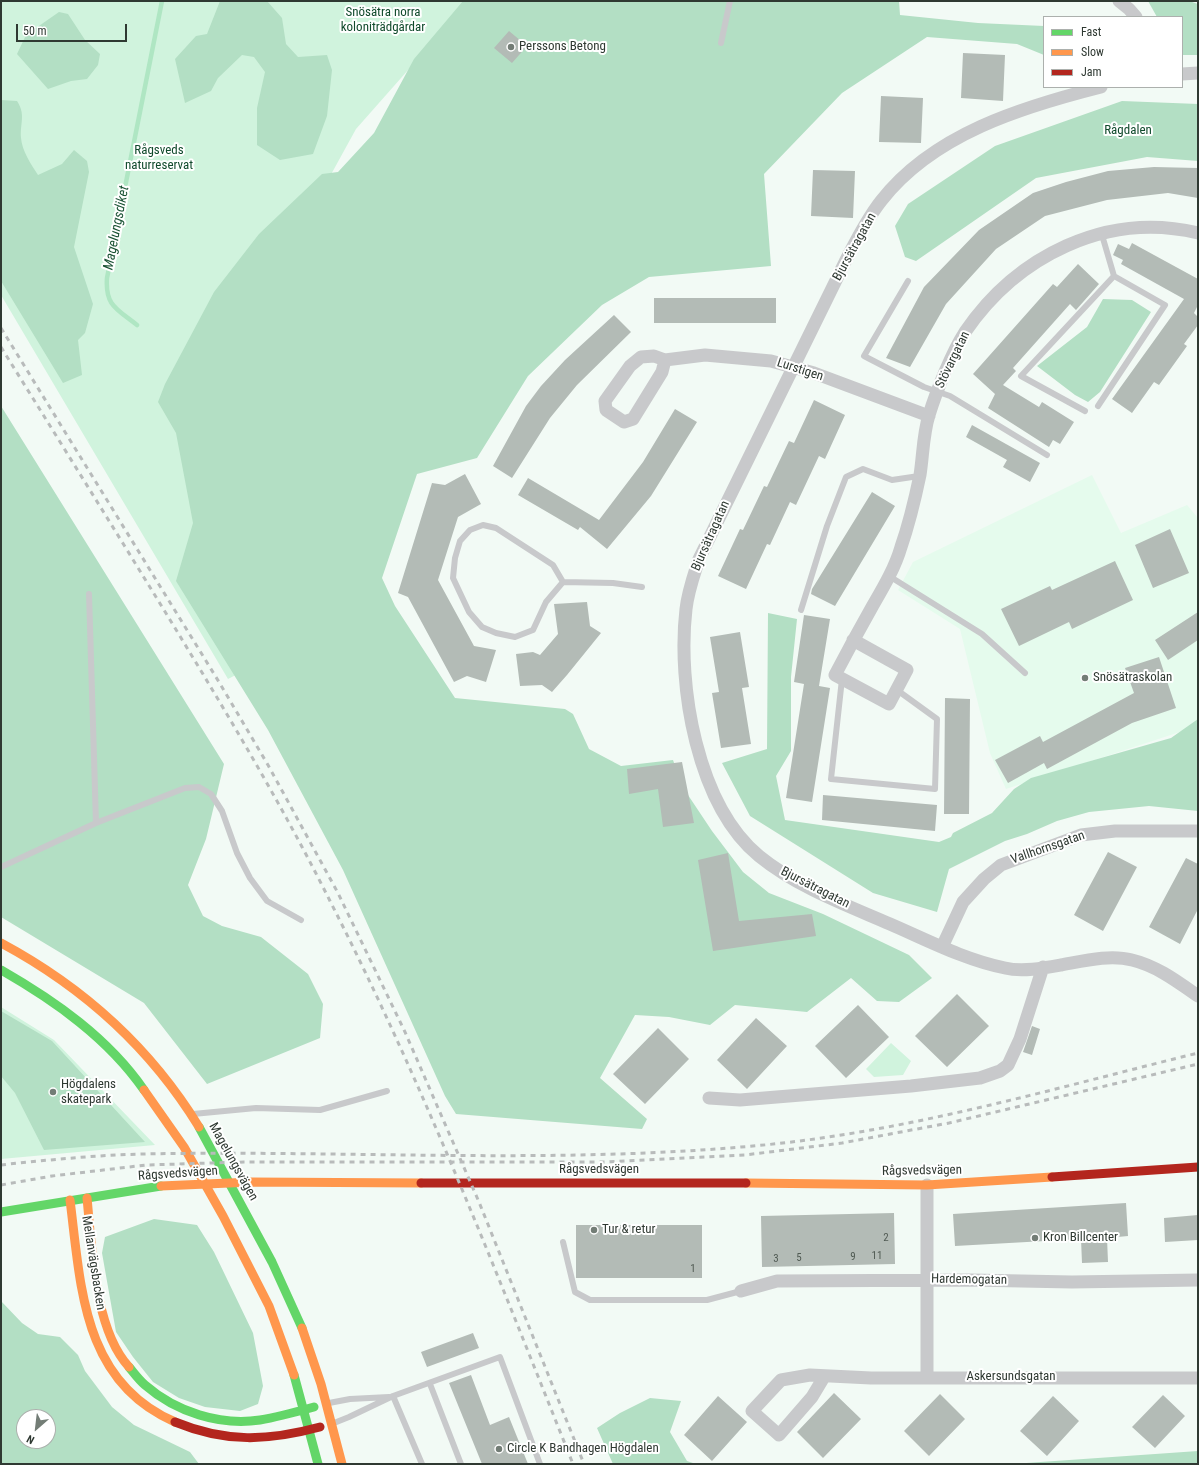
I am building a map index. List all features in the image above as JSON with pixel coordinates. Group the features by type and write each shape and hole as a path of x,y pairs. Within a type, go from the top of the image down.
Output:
{"street":[{"path":"1119,1 1135,16"},
{"path":"1183,74 1198,73"},
{"name":"Bjursätragatan","path":"1098,88 1039,104 991,123 950,142 925,158 903,177 881,202 861,232 699,558 688,592 683,642 685,680 702,768 714,796 744,842 760,857 793,879 968,957 1007,969 1043,967 1089,960 1130,959 1169,976 1198,996"},
{"name":"Stövargatan","path":"842,679 835,675 889,576 901,548 920,476 929,416 938,392 964,334 988,303 1012,279 1039,259 1069,244 1102,234 1130,228 1177,228 1198,233"},
{"name":"Lurstigen","path":"665,360 662,372 633,419 624,422 606,410 605,401 630,366 641,358 654,356 665,360 705,355 771,361 929,416"},
{"path":"842,679 889,704 907,670 853,640"},
{"name":"Vallhornsgatan","path":"942,946 963,902 984,879 1001,865 1081,835 1115,830 1198,831"},
{"name":"Magelungsvägen","path":"1,943 53,974 106,1014 156,1065 192,1114 275,1267 306,1335 342,1464"},
{"path":"709,1098 740,1100 910,1086 980,1078 1000,1071 1008,1065 1020,1040 1043,967"},
{"path":"1,970 39,992 81,1024 121,1062 158,1108 184,1147 223,1216 269,1306 295,1374 318,1464"},
{"name":"Rågsvedsvägen","path":"1,1212 158,1186 252,1182 491,1184 699,1182 926,1185 1198,1167"},
{"path":"926,1185 927,1378"},
{"name":"Mellanvägsbacken","path":"87,1198 95,1274 106,1324 119,1355 139,1381 151,1391 179,1407 210,1418 231,1421 255,1421 282,1416 303,1409 326,1404"},
{"name":"Mellanvägsbacken","path":"70,1200 84,1305 100,1352 121,1384 148,1409 187,1428 226,1437 254,1438 309,1430 331,1424"},
{"name":"Hardemogatan","path":"741,1291 777,1281 927,1280 1072,1282 1198,1280"},
{"name":"Askersundsgatan","path":"824,1377 812,1397 779,1435 752,1411 781,1380 810,1375 824,1377 927,1378 1198,1378"}],"lane":[{"path":"721,43 730,1"},
{"path":"1098,406 1165,305 1114,276 1102,234"},
{"path":"1085,411 1021,376 1114,276"},
{"path":"908,281 864,356 924,387 950,396 1048,455"},
{"path":"801,610 827,526 846,477 863,469 892,480 920,476"},
{"path":"483,525 496,528 514,542 553,565 563,582 546,602 533,630 515,637 496,633 482,626 469,612 453,578 455,558 460,541 470,530 483,525"},
{"path":"889,576 982,634 1025,673"},
{"path":"563,582 613,583 642,587"},
{"path":"89,594 96,823"},
{"path":"842,679 831,779 935,789 937,719 897,690"},
{"path":"1,867 96,823 185,788 199,786 211,794 222,811 238,853 250,878 267,901 301,920"},
{"path":"192,1114 256,1108 320,1110 387,1091"},
{"path":"562,1242 575,1292 590,1300 707,1300 741,1291"},
{"path":"331,1424 393,1396 430,1384 500,1357 540,1464"},
{"path":"430,1384 461,1464"},
{"path":"326,1404 350,1399 393,1396"},
{"path":"393,1396 422,1464"}],"shaded area":[{"name":"Snösätraskolan","path":"1092,475 1121,533 1187,505 1198,518 1198,726 1006,789 990,753 960,629 898,590 913,562"}],"green space":[{"name":"Rågsveds naturreservat","path":"1,1 469,1 356,129 273,280 375,603 228,679 1,295"},
{"path":"220,1 267,1 282,18 286,44 298,57 327,55 332,70 327,116 313,154 280,160 257,145 257,108 265,72 254,57 242,55 218,78 211,91 185,103 175,59 196,36 207,34"},
{"path":"463,1 899,1 900,15 978,23 1043,26 1043,55 1017,44 927,37 842,93 764,174 771,266 649,277 602,305 528,376 477,458 417,474 382,578 395,606 455,698 565,709 573,714 589,749 621,766 673,760 682,786 712,831 743,872 769,893 823,914 909,955 932,978 899,1002 877,1001 851,978 807,1012 735,1005 710,1025 669,1017 635,1015 600,1078 647,1119 642,1129 456,1114 445,1096 343,870 268,730 176,581 193,523 176,433 158,402 165,384 214,292 259,234 322,174 338,172 374,133 414,59"},
{"path":"1148,1 1189,1 1198,4 1198,55 1183,55 1183,16 1156,16"},
{"path":"59,12 68,14 85,40 100,54 98,65 87,79 71,81 48,89 17,54 26,35"},
{"path":"1,100 17,101 20,106 22,115 21,138 23,148 38,175 62,164 74,150 87,161 89,172 74,247 93,304 85,333 78,340 82,375 63,383 1,281"},
{"name":"Rågdalen","path":"1122,101 1198,104 1198,161 1147,157 1036,178 916,261 905,257 895,226 908,204 995,146"},
{"path":"1103,299 1132,300 1151,312 1100,392 1088,402 1075,395 1037,366 1087,327"},
{"path":"1,406 224,764 206,839 188,885 203,916 222,926 261,937 308,974 323,1004 320,1038 207,1084 144,1003 1,917"},
{"path":"768,613 797,619 791,677 791,751 776,776 785,820 939,842 951,837 953,833 992,813 1014,789 1031,778 1171,738 1198,719 1198,811 1149,806 1089,812 1057,821 1027,834 1005,841 949,869 937,912 873,893 750,816 722,763 767,749"},
{"name":"Högdalens skatepark","path":"1,1007 54,1040 155,1145 1,1159"},
{"name":"Högdalens skatepark","path":"1,1011 52,1041 145,1142 44,1150 15,1093 1,1076"},
{"path":"891,1043 911,1061 903,1075 874,1077 866,1069"},
{"path":"154,1219 197,1225 214,1252 253,1333 263,1386 258,1404 240,1411 205,1407 179,1398 153,1382 133,1357 116,1332 102,1253 105,1237"},
{"path":"1,1301 22,1323 38,1334 60,1337 78,1355 85,1371 112,1407 134,1425 190,1452 199,1464 1,1464"},
{"path":"650,1398 681,1401 670,1432 687,1461 696,1464 613,1464 597,1428 620,1413"},
{"path":"1198,1451 1198,1464 1012,1464"}],"building":[{"name":"Perssons Betong","path":"509,31 527,46 512,63 494,48"},
{"path":"963,53 1005,55 1003,101 961,98"},
{"path":"881,96 923,98 921,143 879,142"},
{"path":"1154,167 1198,168 1198,198 1168,193 1107,200 1045,216 996,249 946,304 910,367 886,358 924,287 979,230 1033,193 1066,182 1108,171"},
{"path":"813,170 855,171 853,218 811,216"},
{"path":"1132,243 1198,279 1198,305 1194,313 1198,317 1198,325 1184,344 1187,346 1159,385 1154,382 1132,413 1112,399 1184,299 1121,264 1123,260 1113,255 1118,244 1129,249"},
{"path":"1078,264 1099,284 1076,310 1070,304 1013,368 1016,371 1003,385 1039,407 1042,402 1074,422 1060,444 1053,440 1049,447 988,408 995,394 973,374 1053,284 1057,287"},
{"path":"654,298 776,298 776,323 654,323"},
{"path":"614,315 631,332 577,385 550,418 512,478 493,466 526,406 541,386 565,360"},
{"path":"814,400 845,415 825,459 819,456 796,505 790,502 770,545 767,544 746,589 718,576 740,529 743,530 764,486 767,487 789,441 794,443"},
{"path":"675,409 697,422 651,496 607,549 580,527 578,530 518,495 528,478 599,520 643,462"},
{"path":"972,425 1040,463 1030,482 1003,467 1007,460 966,437"},
{"path":"465,474 481,504 458,517 438,580 474,646 496,650 486,682 467,676 454,682 408,597 398,593 432,483 445,485"},
{"path":"872,492 895,506 835,606 811,594 812,589"},
{"path":"1170,529 1189,573 1153,588 1135,545"},
{"path":"1115,561 1133,600 1072,629 1069,622 1019,646 1001,609 1050,586 1052,590"},
{"path":"587,602 590,626 601,633 552,692 542,685 520,686 516,654 533,652 540,655 558,634 554,604"},
{"name":"Snösätraskolan","path":"1198,612 1198,640 1168,660 1155,640"},
{"path":"804,615 830,619 819,686 830,688 812,802 786,798 804,684 794,682"},
{"path":"740,632 749,687 742,688 751,744 721,748 712,693 719,692 710,637"},
{"path":"1159,657 1176,708 1132,723 1047,769 1044,763 1008,783 995,760 1040,736 1043,742 1134,693 1125,668"},
{"path":"945,698 970,699 969,814 944,814"},
{"path":"682,762 694,823 663,827 658,789 629,794 627,769"},
{"path":"823,795 937,805 935,831 822,820"},
{"path":"1108,852 1137,867 1103,931 1074,915"},
{"path":"728,853 739,921 812,914 816,936 713,951 698,860"},
{"path":"1186,858 1198,864 1198,909 1180,944 1149,927"},
{"path":"957,994 989,1026 947,1067 915,1036"},
{"path":"858,1005 889,1037 846,1078 815,1046"},
{"path":"756,1018 787,1046 747,1089 717,1060"},
{"path":"1032,1026 1040,1029 1032,1055 1023,1052"},
{"path":"658,1028 689,1059 645,1104 613,1074"},
{"path":"1126,1203 1128,1236 1107,1238 1108,1262 1082,1263 1081,1239 955,1246 953,1214"},
{"path":"894,1213 895,1264 762,1267 761,1216"},
{"path":"1198,1215 1198,1240 1165,1242 1164,1218"},
{"path":"576,1225 702,1225 702,1278 576,1278"},
{"path":"473,1333 479,1348 427,1367 421,1352"},
{"path":"471,1375 490,1425 509,1417 528,1464 482,1464 449,1383"},
{"path":"834,1393 861,1419 823,1458 797,1432"},
{"path":"940,1394 965,1419 929,1456 904,1431"},
{"path":"1163,1395 1185,1416 1155,1448 1132,1427"},
{"path":"718,1396 747,1422 712,1461 684,1435"},
{"path":"1053,1396 1079,1421 1047,1456 1020,1431"}],"waterway":[{"name":"Magelungsdiket","path":"137,325 118,310 110,301 108,295 107,278 162,1"}],"railway":[{"path":"1,328 219,682 268,765 338,893 405,1032 479,1202 584,1464"},
{"path":"1,347 207,681 271,790 330,901 397,1039 428,1109 487,1250 573,1464"},
{"path":"1,1165 80,1157 143,1154 218,1153 518,1156 667,1152 741,1147 799,1141 914,1122 1028,1096 1198,1053"},
{"path":"1,1185 52,1176 146,1165 244,1162 607,1162 745,1155 842,1143 949,1123 1198,1064"}],"traffic: fast":[{"path":"1,970 60,1008 97,1037 130,1071 144,1090"},
{"path":"199,1127 272,1262 302,1328"},
{"path":"1,1212 161,1186"},
{"path":"129,1367 145,1385 170,1403 184,1410 214,1419 230,1421 260,1420 314,1407"},
{"path":"294,1375 318,1464"}],"traffic: slow":[{"path":"1,943 60,979 87,999 112,1022 136,1045 159,1071 180,1098 199,1127"},
{"path":"144,1090 184,1147 223,1216 269,1306 294,1375"},
{"path":"746,1183 927,1185 1052,1177"},
{"path":"161,1186 252,1182 421,1183"},
{"path":"87,1198 93,1263 102,1310 108,1331 117,1351 129,1367"},
{"path":"70,1200 78,1265 84,1297 92,1328 104,1357 121,1383 144,1405 175,1422"},
{"path":"302,1328 321,1384 342,1464"}],"traffic: jam":[{"path":"1052,1177 1198,1167"},
{"path":"421,1183 746,1183"},
{"path":"175,1422 212,1434 247,1438 283,1435 320,1427"}],"place":[{"name":"Perssons Betong","path":"511,47"},
{"name":"Snösätraskolan","path":"1085,678"},
{"name":"Högdalens skatepark","path":"53,1092"},
{"name":"Tur & retur","path":"594,1230"},
{"name":"Kron Billcenter","path":"1035,1238"},
{"name":"Circle K Bandhagen Högdalen","path":"499,1449"}],"park label":[{"name":"Snösätra norra koloniträdgårdar","path":"383,20"}]}
